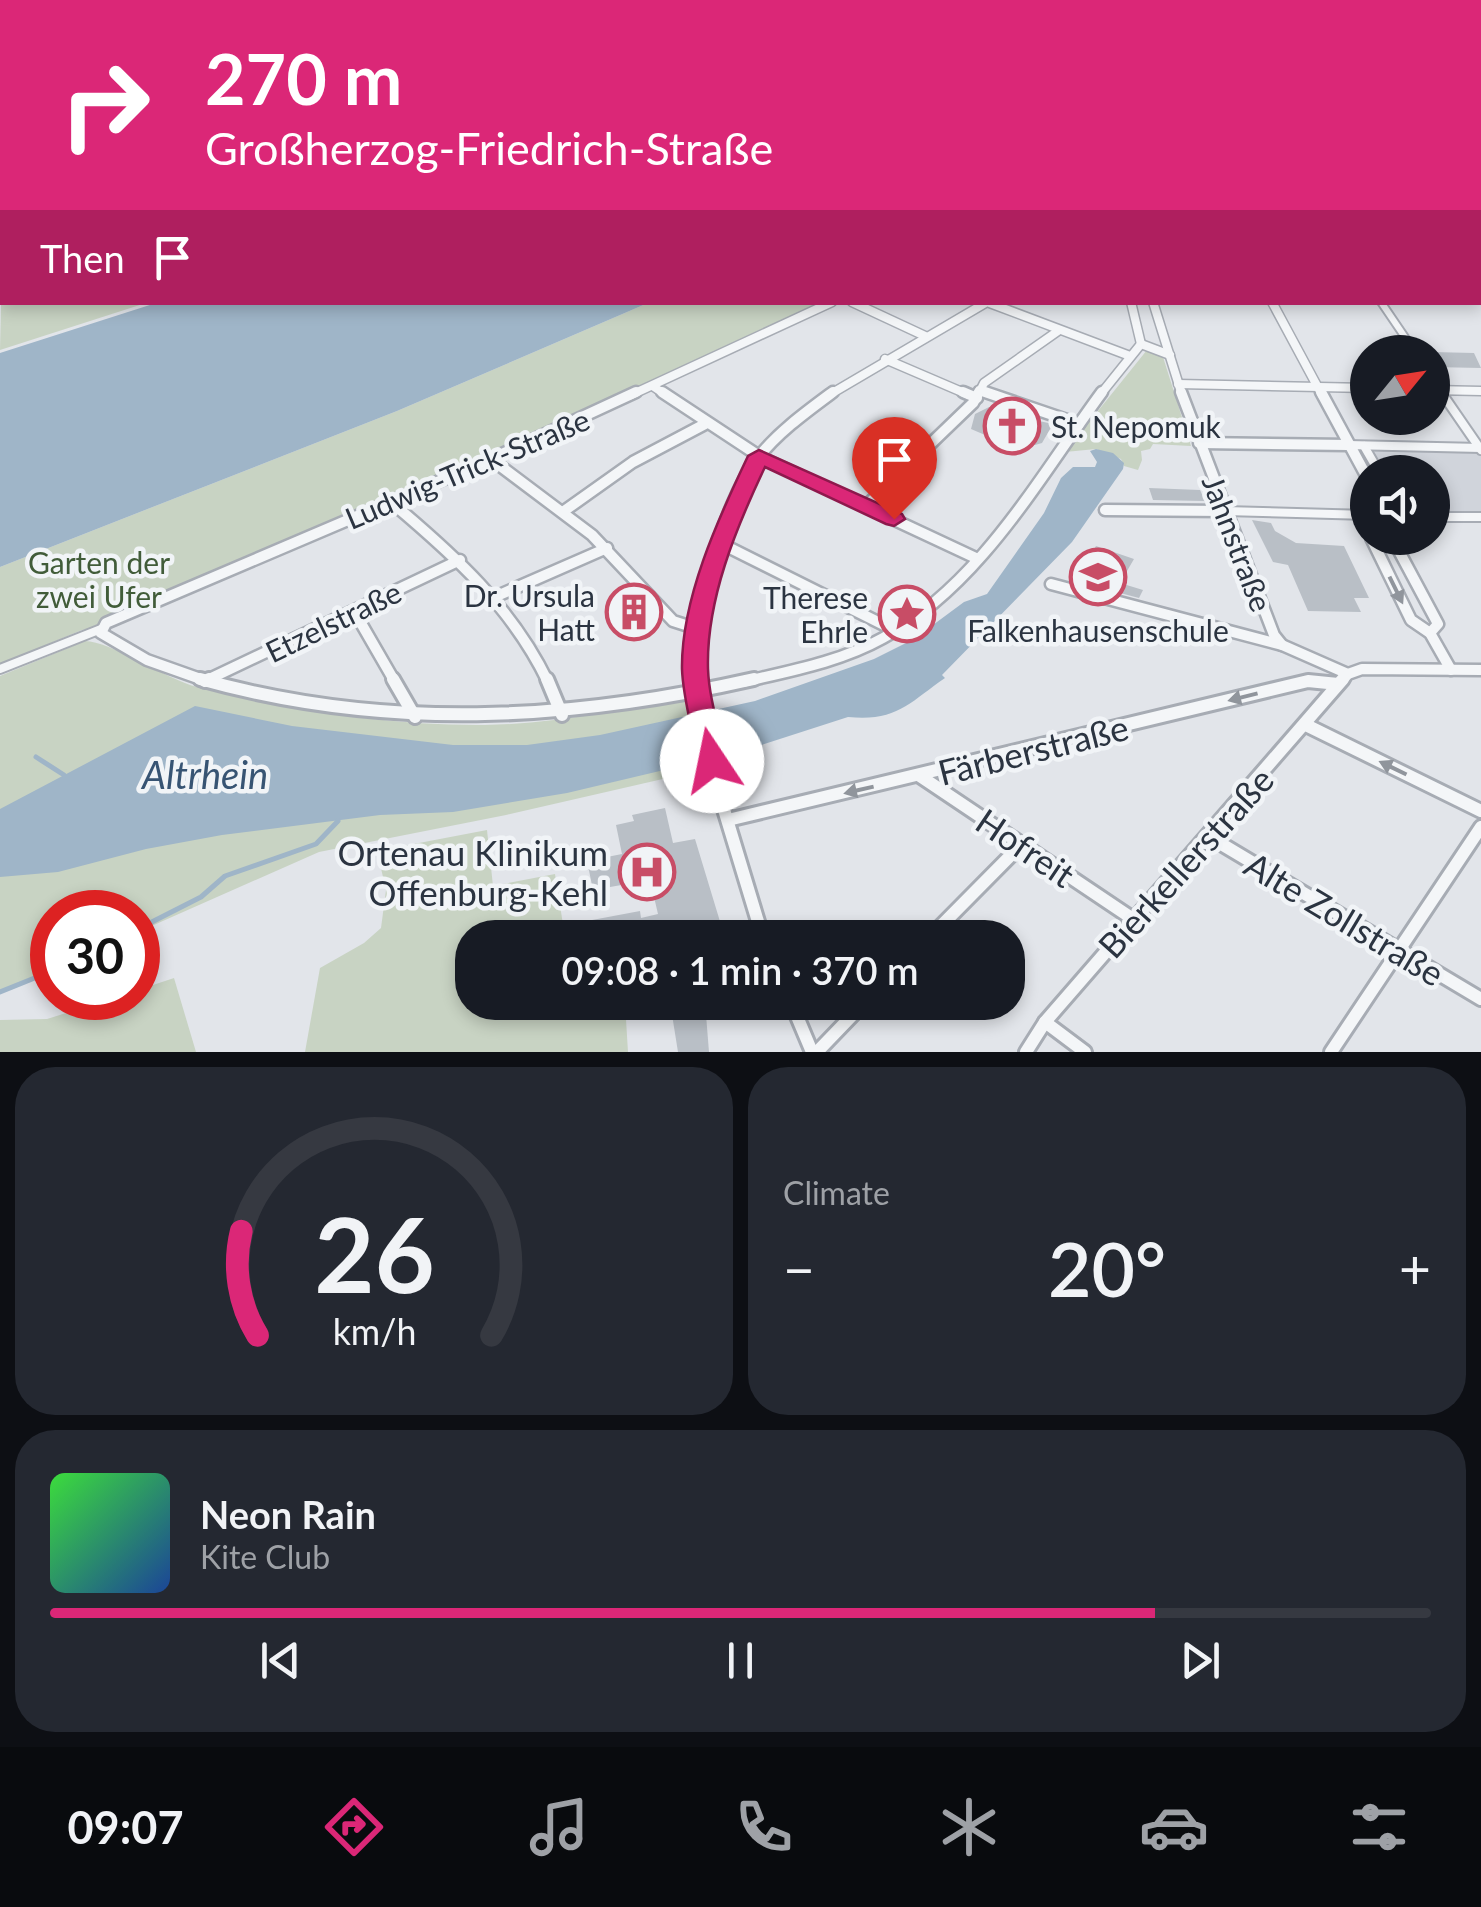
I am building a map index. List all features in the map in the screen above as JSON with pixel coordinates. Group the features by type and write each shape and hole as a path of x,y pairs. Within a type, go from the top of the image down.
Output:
{"street":[{"name":"Ludwig-Trick-Straße","path":"100,628 654,387 826,305"},
{"path":"858,305 925,336"},
{"path":"758,920 712,761 695,672 698,630 720,543 759,456 813,408 885,359 982,305"},
{"path":"994,305 1130,356"},
{"path":"1132,305 1141,344"},
{"name":"Jahnstraße","path":"1154,305 1178,384 1225,511 1274,635 1282,645"},
{"path":"1274,305 1354,455"},
{"path":"1383,305 1403,335"},
{"path":"866,506 978,394 1058,331"},
{"path":"1141,344 1170,355"},
{"path":"0,669 100,628 105,637 153,665 206,681 302,703 415,718 562,715 700,699 808,667 896,631 954,587 1141,344"},
{"path":"885,359 978,394 1078,424"},
{"path":"1178,384 1350,388"},
{"path":"654,387 759,456 978,559"},
{"path":"1450,390 1481,391"},
{"path":"1450,408 1481,449"},
{"path":"564,511 633,462 706,424"},
{"path":"1200,443 1481,449"},
{"path":"1364,446 1370,455"},
{"path":"492,459 607,548 675,626 698,630"},
{"path":"391,502 496,596 545,670 562,715"},
{"path":"1105,510 1350,514"},
{"path":"1450,516 1481,517"},
{"path":"720,543 896,631"},
{"path":"496,596 607,548"},
{"path":"1379,555 1410,620 1430,634 1450,670"},
{"path":"1401,555 1438,624 1430,634"},
{"name":"Etzelstraße","path":"206,681 460,560"},
{"path":"1051,584 1282,645 1319,658 1343,679"},
{"path":"354,611 415,718"},
{"name":"Färberstraße","path":"728,820 1308,681 1343,679 1362,669 1481,670"},
{"name":"Bierkellerstraße","path":"1026,1052 1045,1022 1132,919 1343,679"},
{"path":"1306,725 1481,812"},
{"name":"Hofreit","path":"920,776 1132,919"},
{"path":"1331,1052 1481,827"},
{"name":"Alte Zollstraße","path":"1208,836 1481,1000"},
{"path":"948,920 1022,844"},
{"path":"799,1020 814,1052 847,1020"},
{"path":"1045,1022 1085,1052"}],"shaded area":[{"path":"1353,447 1481,449 1481,516 1450,515 1450,455 1358,455"}],"green space":[{"path":"1,305 140,305 0,350"},
{"name":"Garten der zwei Ufer","path":"643,305 827,305 112,625 82,630 0,664 0,567 397,411"},
{"path":"1147,350 1163,357 1191,446 1153,444 1141,451 1138,470 1096,449 1065,452"},
{"path":"85,641 109,647 197,687 267,703 413,723 537,722 689,694 702,770 319,852 160,922 160,890 30,890 30,979 0,991 0,676"},
{"path":"487,830 493,886 555,874 562,920 455,920 455,1020 626,1020 628,1052 305,1052 320,968 364,943 381,928 386,890 377,851"},
{"path":"174,978 196,1052 0,1052 0,1020 160,1020 160,983"}],"water":[{"path":"150,305 643,305 397,411 0,567 0,353"},
{"name":"Altrhein","path":"1090,451 1113,453 1124,463 1123,469 1072,542 942,675 945,678 901,709 878,717 848,717 740,752 567,793 453,812 380,815 222,835 146,849 58,872 0,877 0,809 195,706 292,726 453,745 527,745 600,735 755,701 874,659 914,639 964,602 987,594 1044,513 1061,478 1073,467 1095,467 1097,462"}],"building":[{"path":"1450,352 1474,353 1481,368 1450,367"},
{"name":"St. Nepomuk","path":"989,407 1053,424 1042,443 1035,445 1003,432 985,435 971,429 975,414"},
{"path":"1149,488 1200,490 1205,501 1153,500"},
{"path":"1252,520 1271,523 1275,531 1296,543 1344,546 1369,598 1354,598 1361,612 1308,611 1288,565 1273,562"},
{"name":"Falkenhausenschule","path":"1096,546 1134,559 1120,583 1143,590 1139,598 1075,581"},
{"name":"Ortenau Klinikum Offenburg-Kehl","path":"665,808 673,843 695,839 720,920 592,920 640,911 641,918 658,914 650,880 593,890 587,861 622,854 616,825 634,821 632,815"},
{"path":"673,1020 706,1020 709,1052 678,1052"}],"waterway":[{"path":"36,757 64,775"},
{"path":"160,918 201,897 225,876 316,844 338,821"},
{"path":"0,992 30,980"}],"place":[{"name":"St. Nepomuk","path":"1012,426"},
{"name":"Falkenhausenschule","path":"1098,577"},
{"name":"Dr. Ursula Hatt","path":"634,612"},
{"name":"Therese Ehrle","path":"907,614"},
{"name":"Ortenau Klinikum Offenburg-Kehl","path":"647,872"}],"route":[{"path":"712,761 695,672 698,630 720,543 754,462 759,456 894,519"}]}
